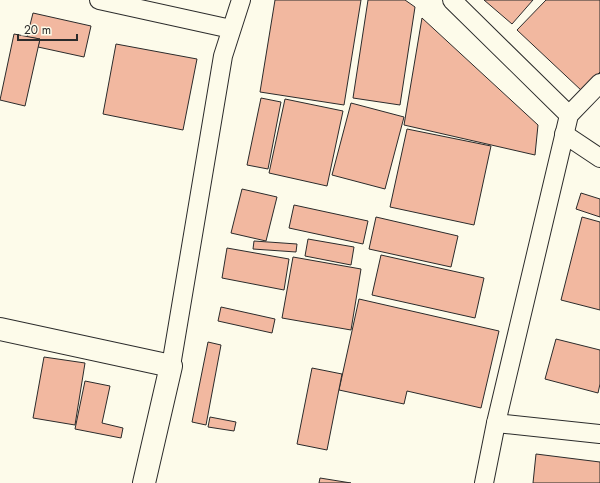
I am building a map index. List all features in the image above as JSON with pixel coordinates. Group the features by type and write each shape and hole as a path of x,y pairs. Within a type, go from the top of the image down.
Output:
{"street":[{"path":"99,0 231,30"},
{"path":"144,483 171,366 223,56 242,0"},
{"path":"452,0 569,115"},
{"path":"484,483 496,423 569,115 600,83"},
{"path":"564,134 600,158"},
{"path":"0,329 171,366"},
{"path":"496,423 600,434"}],"building":[{"path":"275,0 361,0 344,105 260,92"},
{"path":"368,0 405,0 415,7 400,105 353,98"},
{"path":"484,0 533,0 512,24"},
{"path":"546,0 600,0 600,72 582,91 517,30"},
{"path":"33,13 91,26 84,57 38,47 40,39 27,37"},
{"path":"422,18 538,125 535,155 404,125"},
{"path":"14,34 40,39 25,106 0,100"},
{"path":"116,44 197,59 183,130 103,114"},
{"path":"261,98 281,102 268,169 247,165"},
{"path":"285,99 343,111 327,186 269,173"},
{"path":"351,103 404,117 385,189 332,175"},
{"path":"407,129 491,146 474,225 390,207"},
{"path":"242,189 277,197 266,241 231,233"},
{"path":"581,193 600,199 600,217 576,209"},
{"path":"294,205 368,221 363,244 289,228"},
{"path":"376,217 458,236 451,267 369,249"},
{"path":"582,217 600,222 600,310 561,300"},
{"path":"308,239 354,247 351,265 305,256"},
{"path":"254,241 297,244 296,252 253,249"},
{"path":"227,248 289,259 284,290 222,278"},
{"path":"381,255 484,278 475,318 372,295"},
{"path":"293,257 361,269 351,330 282,318"},
{"path":"359,299 499,331 481,408 407,391 404,404 339,390"},
{"path":"221,307 275,319 272,333 218,321"},
{"path":"556,339 600,350 600,384 598,393 545,379"},
{"path":"208,342 221,345 206,425 192,422"},
{"path":"44,357 85,363 75,425 33,418"},
{"path":"312,368 342,374 327,450 297,444"},
{"path":"85,381 110,386 102,423 123,428 121,438 75,429"},
{"path":"210,417 236,422 234,431 208,427"},
{"path":"536,454 600,462 600,483 533,483"},
{"path":"320,478 351,483 319,483"}]}
